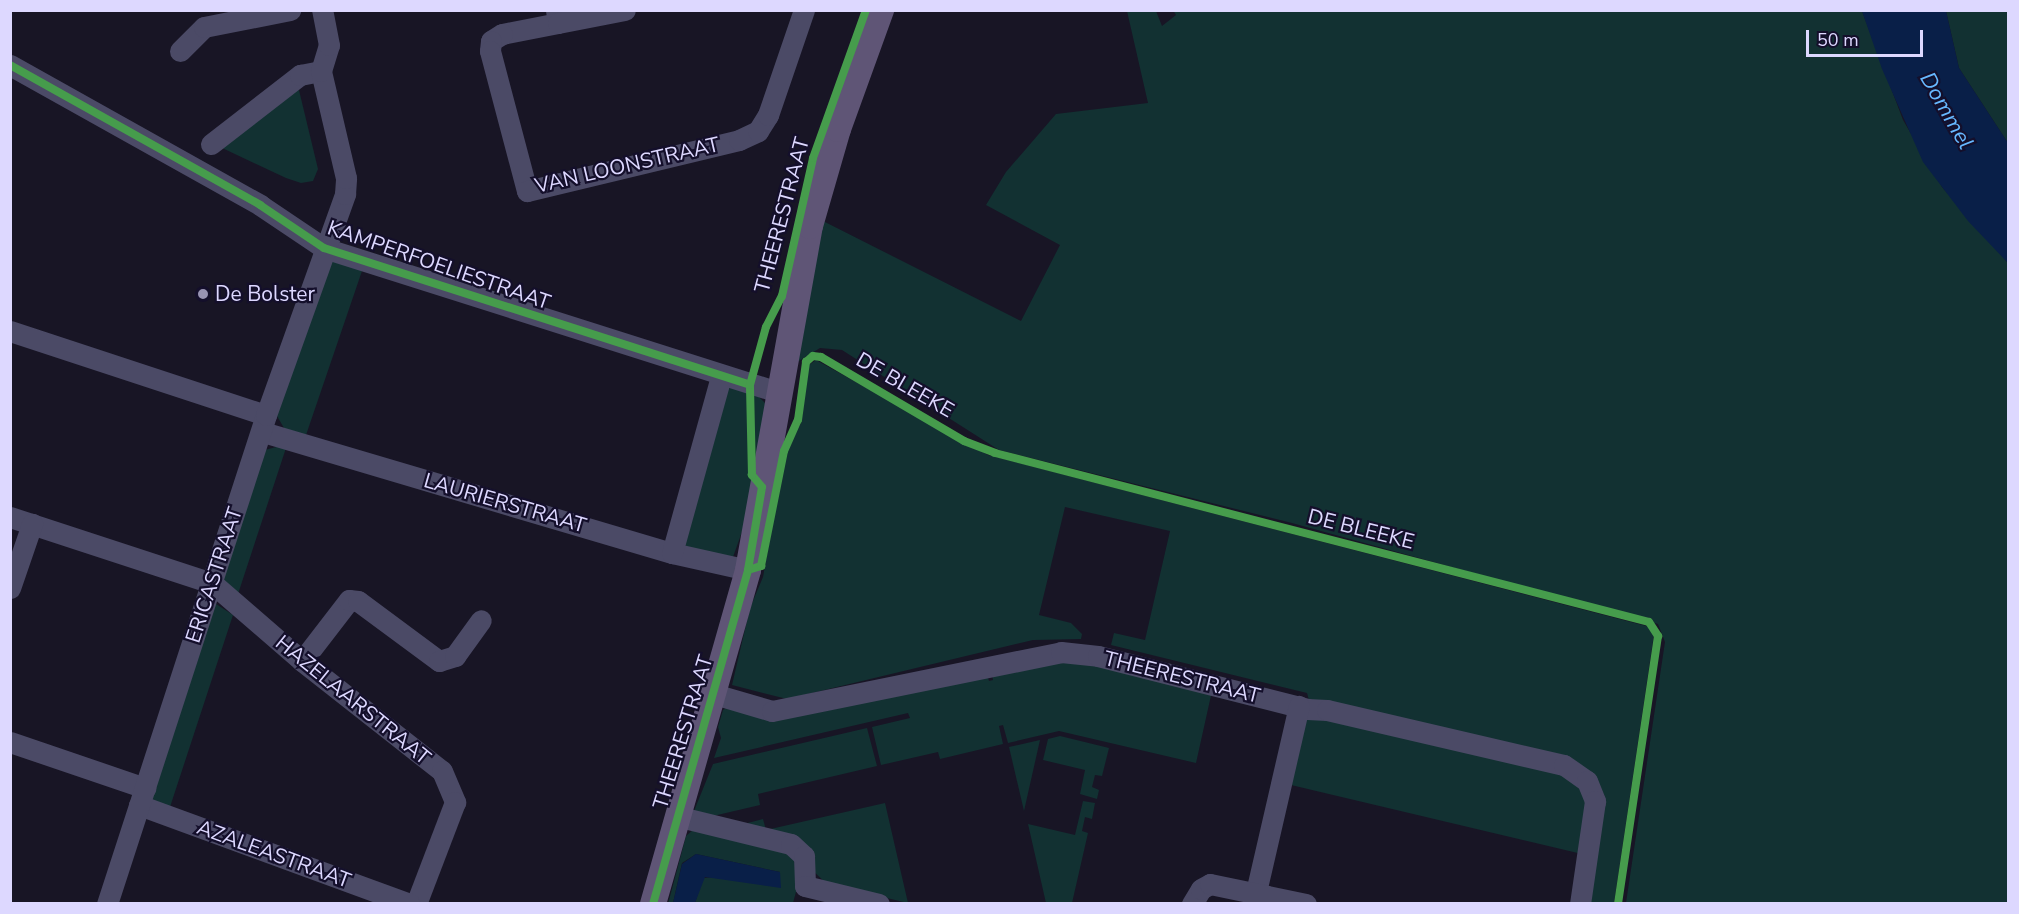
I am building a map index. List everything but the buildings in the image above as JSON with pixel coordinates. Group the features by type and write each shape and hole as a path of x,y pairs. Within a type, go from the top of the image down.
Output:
{"main road":[{"name":"THEERESTRAAT","path":"653,903 748,570 810,226 838,129 881,10"}],"street":[{"path":"180,51 204,27 290,10"},
{"path":"211,144 300,75 321,71 329,45 321,10"},
{"path":"557,17 626,10"},
{"name":"VAN LOONSTRAAT","path":"557,17 502,34 491,41 490,51 527,191 739,140 758,131 768,115 804,10"},
{"name":"KAMPERFOELIESTRAAT","path":"10,65 260,205 324,248 721,376 779,392"},
{"name":"ERICASTRAAT","path":"107,903 264,423 345,194 346,178 321,71"},
{"name":"LAURIERSTRAAT","path":"10,331 264,423 672,553 748,570"},
{"path":"672,553 721,376"},
{"path":"10,517 212,582"},
{"path":"10,588 32,524"},
{"name":"HAZELAARSTRAAT","path":"212,582 302,661 442,771 455,802 416,903"},
{"path":"302,661 349,600 358,601 440,661 456,656 482,620"},
{"name":"THEERESTRAAT","path":"714,694 772,711 1061,652 1098,656 1299,706 1574,769 1592,789 1595,807 1580,903"},
{"path":"1256,892 1299,706"},
{"name":"AZALEASTRAAT","path":"10,742 409,903"},
{"name":"THEERESTRAAT","path":"676,816 791,844 804,856 805,886 879,903"},
{"path":"1192,903 1201,889 1210,884 1306,903"}],"green space":[{"path":"1173,10 1862,11 1903,120 1942,187 2008,263 2008,903 1626,903 1665,642 1658,624 1292,523 999,450 842,350 820,348 794,364 821,220 1021,321 1060,245 986,205 1006,172 1056,114 1148,103 1127,11 1156,11 1162,26 1176,15"},
{"path":"1946,11 2008,11 2008,143 1959,68"},
{"path":"298,86 318,169 313,181 301,183 286,178 218,146"},
{"path":"326,256 363,268 305,438 284,428 274,411"},
{"path":"816,360 988,455 1650,627 1654,634 1614,903 1585,903 1593,780 1310,704 1307,693 1111,645 1114,633 1145,640 1170,531 1065,507 1039,615 1071,623 1082,634 1081,639 1033,640 787,699 732,685 750,608 763,577 786,452 801,423 809,365"},
{"path":"734,386 755,393 767,405 744,526 733,557 686,547 683,541 724,391"},
{"path":"280,446 286,448 238,594 219,582 261,451"},
{"path":"213,602 233,615 169,810 157,804 149,795"},
{"path":"1059,658 1212,691 1196,763 1059,731 1008,743 1003,725 999,726 1003,744 940,759 938,752 881,765 872,727 910,718 908,713 714,758 721,738 718,727 723,710 729,706 767,718 986,670 989,681 993,680 991,669"},
{"path":"1307,715 1557,770 1575,780 1586,800 1582,854 1291,785"},
{"path":"867,728 877,766 758,794 760,805 713,816 694,811 713,764"},
{"path":"1060,736 1109,748 1102,776 1095,775 1092,787 1099,790 1097,799 1080,794 1085,770 1043,760 1048,739"},
{"path":"1040,740 1024,811 1009,747"},
{"path":"1083,801 1095,803 1092,819 1085,817 1082,831 1088,833 1072,903 1046,903 1028,824 1075,835"},
{"path":"885,803 908,903 827,884 811,869 744,824 763,819 766,830"},
{"path":"694,829 794,853 797,888 793,903 695,903 703,878 780,872 696,854 682,863 673,903 668,904 686,836"}],"water":[{"name":"Dommel","path":"1862,11 1946,11 1959,68 2008,143 2008,263 1968,221 1923,162 1882,69"},
{"path":"696,854 780,872 781,888 705,877 695,903 673,903 682,864"}],"cycle path":[{"path":"653,904 748,570 762,487 752,475 750,385 766,327 782,296 813,158 866,10"},
{"path":"10,65 260,205 324,248 750,385"},
{"name":"DE BLEEKE","path":"806,362 813,356 821,357 964,441 995,453 1649,622 1658,636 1618,904"},
{"path":"748,570 761,566 784,451 798,420 806,362"}],"place":[{"name":"De Bolster","path":"203,294"}]}
